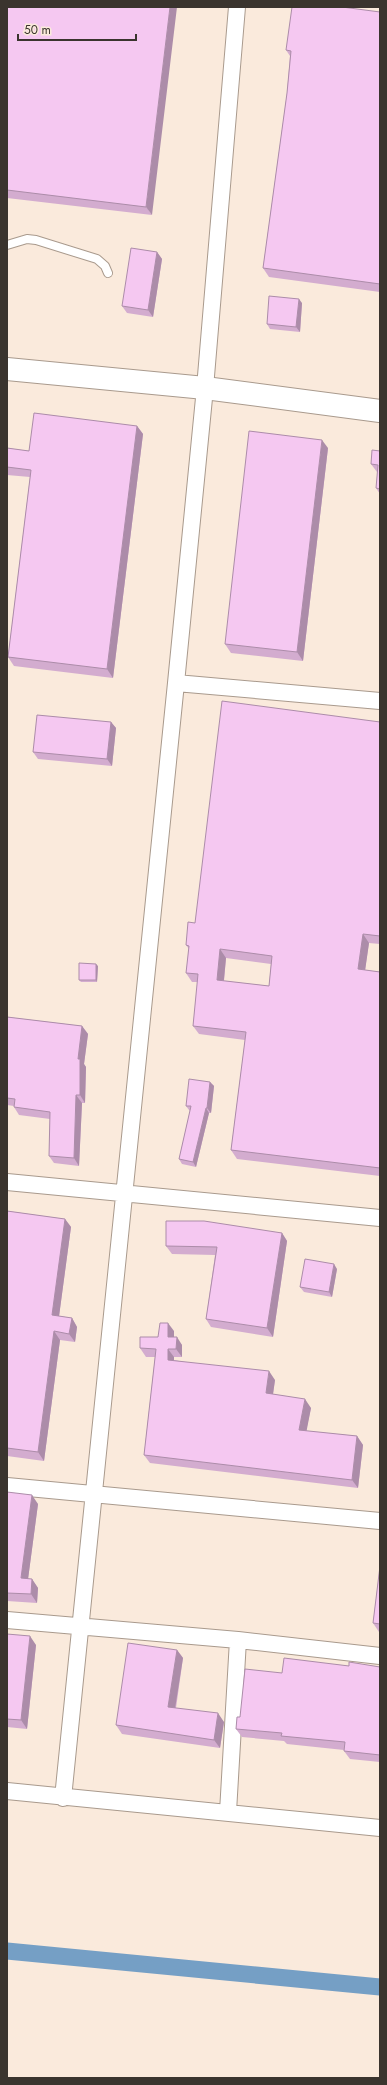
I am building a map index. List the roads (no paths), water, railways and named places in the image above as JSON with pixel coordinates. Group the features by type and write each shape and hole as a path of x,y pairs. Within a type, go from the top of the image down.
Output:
{"street":[{"path":"63,1798 93,1494 126,1193 205,388 237,7"},
{"path":"7,369 205,388 380,411"},
{"path":"176,683 380,701"},
{"path":"7,1182 380,1218"},
{"path":"7,1486 380,1521"},
{"path":"7,1620 238,1640 380,1656"},
{"path":"228,1812 238,1640"},
{"path":"7,1791 63,1798 228,1812 380,1828"}],"lane":[{"path":"7,244 27,239 36,240 97,259 105,266 108,273"}],"waterway":[{"path":"7,1951 380,1987"}]}
